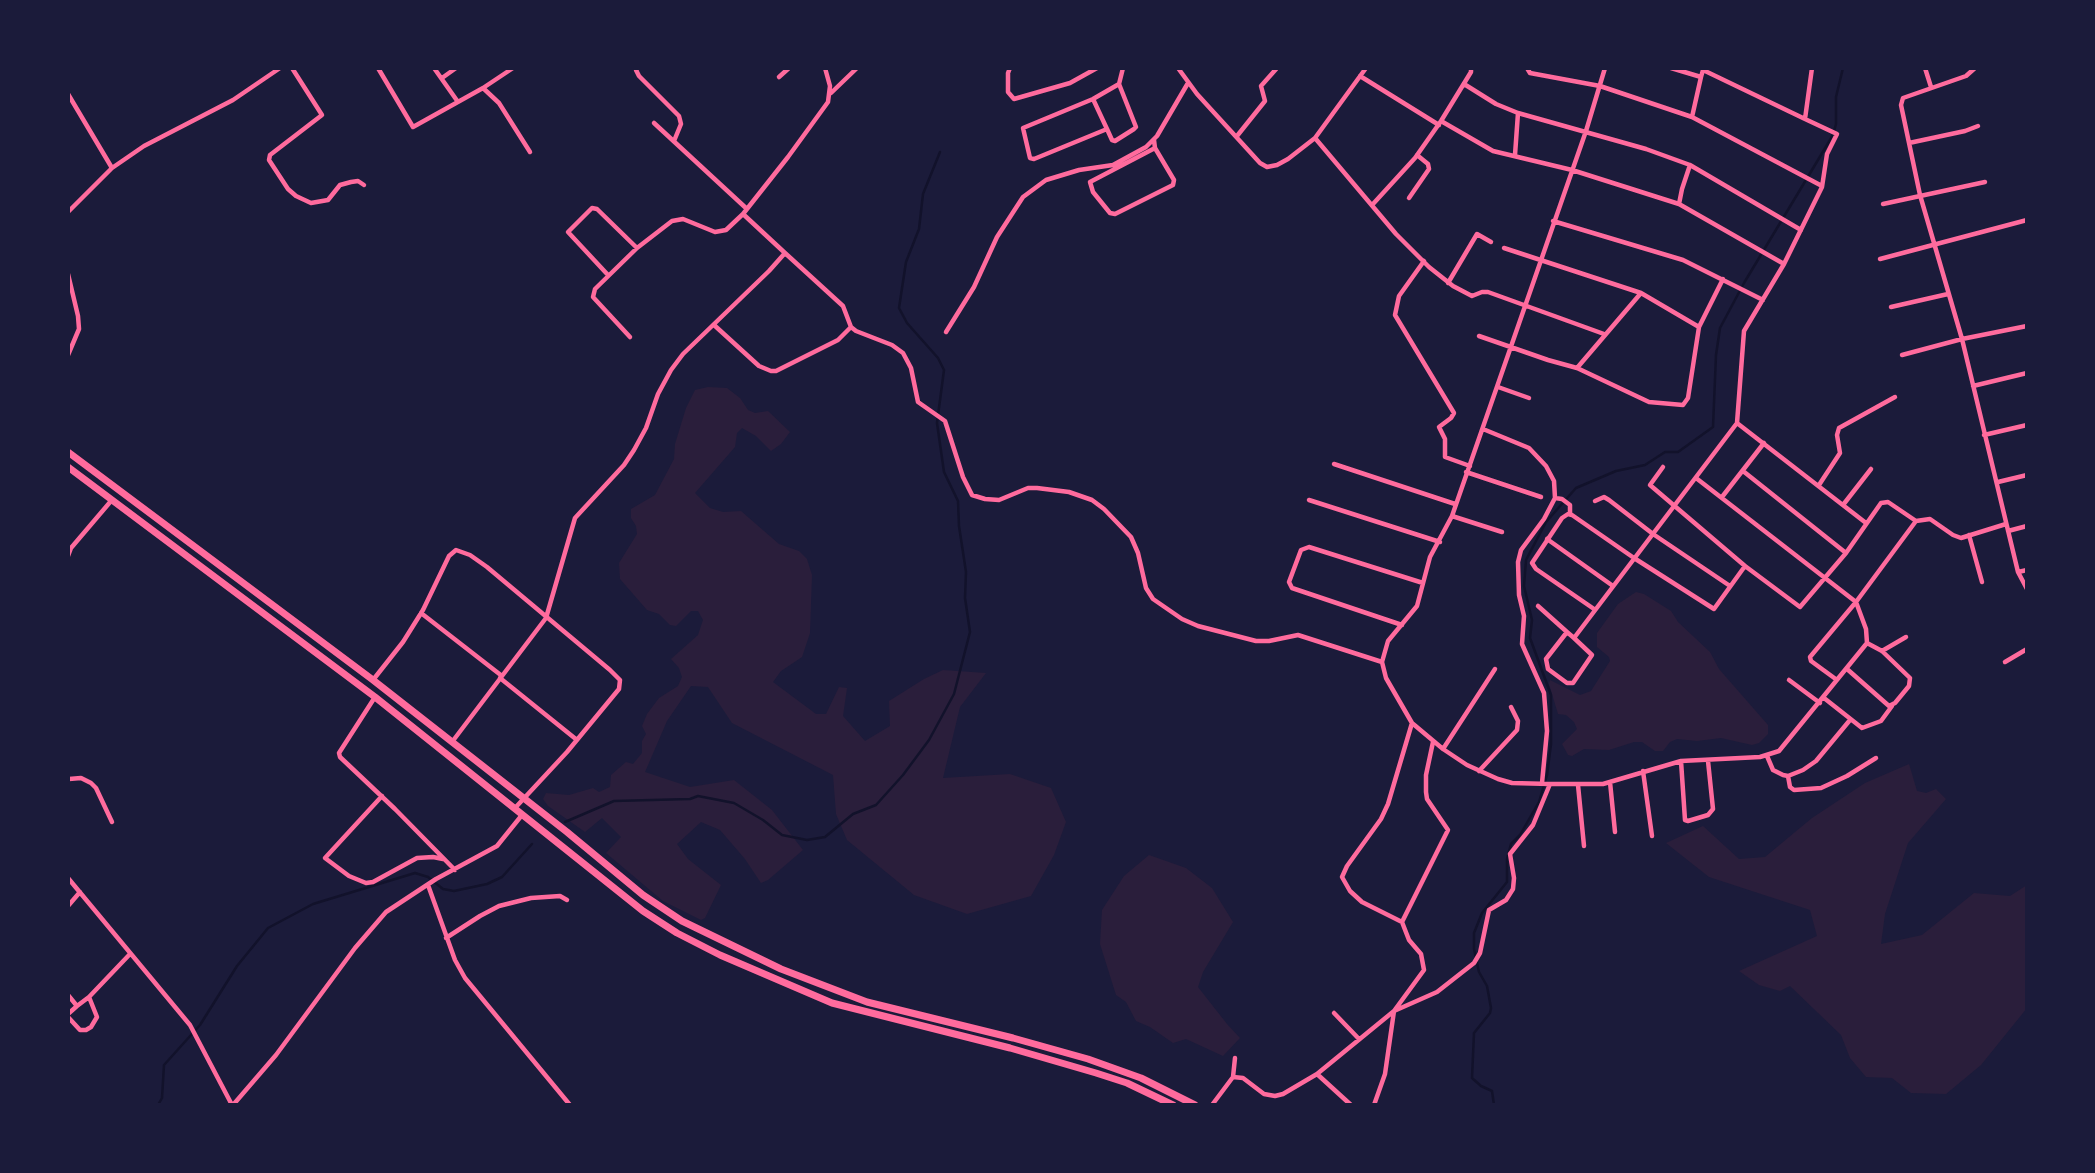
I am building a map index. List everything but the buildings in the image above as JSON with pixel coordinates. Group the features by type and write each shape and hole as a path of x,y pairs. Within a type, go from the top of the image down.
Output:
{"highway":[{"path":"68,452 373,680 665,912 780,969 867,1002 1079,1056 1140,1078 1195,1105"},
{"path":"82,462 71,470 375,697 654,918 720,954 822,999 1096,1073 1127,1083 1173,1105"},
{"path":"616,890 623,879"},
{"path":"864,1012 867,1002"}],"street":[{"path":"68,212 112,168 144,146 233,100 280,68"},
{"path":"292,68 323,115 270,155 269,160 288,189 311,203 328,200 340,185 351,181 358,181 364,186"},
{"path":"378,68 413,127 513,68"},
{"path":"434,68 458,102"},
{"path":"442,78 456,68"},
{"path":"638,68 636,73 679,116 681,124 674,141"},
{"path":"779,77 789,68"},
{"path":"825,68 831,94"},
{"path":"630,337 593,297 595,289 637,248 659,230 679,219 719,232 726,230 745,211 803,137 831,94 857,68"},
{"path":"1010,68 1008,92 1014,99 1070,83 1097,68"},
{"path":"1093,99 1112,140 1115,141 1136,127 1118,84 1123,68"},
{"path":"1178,68 1188,83 1265,167 1277,165 1315,138 1366,68"},
{"path":"1237,136 1265,101 1261,86 1277,68"},
{"path":"1373,204 1418,155 1464,84 1471,68"},
{"path":"1527,68 1530,73 1600,86 1692,117 1822,187"},
{"path":"1605,68 1586,131 1452,516 1430,557 1417,606 1388,641 1382,662 1386,678 1412,723 1443,750 1479,771 1512,783 1578,785 1610,782 1681,761 1767,756 1783,748 1867,643 1866,629 1856,602 1696,478"},
{"path":"1671,68 1701,77"},
{"path":"1805,119 1812,68"},
{"path":"1925,68 1931,88"},
{"path":"1975,68 1966,76 1914,92 1901,101 1920,195 1962,339 2018,572 2027,589"},
{"path":"1574,638 1737,423 1743,335 1784,264 1822,187 1833,132 1703,69 1692,117"},
{"path":"1360,76 1440,123 1493,150 1572,170 1679,204 1784,264"},
{"path":"946,332 974,287 997,237 1023,197 1046,180 1062,174 1113,165 1136,153 1153,140 1188,83"},
{"path":"1107,130 1034,159 1030,158 1023,128 1093,99 1118,84"},
{"path":"1464,84 1496,104 1518,113 1586,131 1690,165 1801,230"},
{"path":"483,88 499,103 530,152"},
{"path":"68,94 112,168"},
{"path":"1515,155 1518,113"},
{"path":"654,123 785,253 843,306 851,327 861,335 892,345 903,353 911,368 918,402 947,423 955,454 971,494 999,500 1028,488 1045,488 1092,500 1131,537 1138,553 1146,588 1153,599 1182,619 1198,626 1263,641 1298,635 1382,662"},
{"path":"1909,144 1965,131 1978,125"},
{"path":"1315,138 1396,234 1448,282 1472,296 1486,292 1604,334"},
{"path":"1153,140 1174,180 1173,185 1115,214 1110,213 1093,192 1090,183 1155,148"},
{"path":"1409,198 1429,169 1428,164 1418,155"},
{"path":"1679,204 1690,165"},
{"path":"1884,204 1985,182"},
{"path":"608,275 568,232 592,208 597,209 637,248"},
{"path":"1880,259 2027,220"},
{"path":"1553,221 1663,253 1739,286 1763,300"},
{"path":"1448,282 1476,234 1491,242"},
{"path":"1504,248 1641,293 1699,327"},
{"path":"452,742 545,618 575,518 624,465 646,428 658,394 671,370 683,354 785,253"},
{"path":"1423,261 1399,296 1395,315 1454,413 1439,427 1445,439 1445,457 1470,466"},
{"path":"68,274 79,329 68,355"},
{"path":"1479,336 1577,368 1649,402 1683,405 1688,398 1699,327 1723,279"},
{"path":"1577,368 1641,293"},
{"path":"1891,307 1948,294"},
{"path":"714,325 759,366 771,371 809,356 838,340 851,327"},
{"path":"1902,355 2027,326"},
{"path":"1973,386 2027,373"},
{"path":"1498,387 1529,398"},
{"path":"1819,485 1840,453 1837,435 1839,428 1895,397"},
{"path":"1737,423 1866,523"},
{"path":"1984,435 2027,425"},
{"path":"1233,1077 1243,1079 1264,1094 1275,1096 1317,1074 1394,1011 1437,992 1474,962 1480,953 1489,910 1506,900 1513,889 1510,854 1533,825 1546,783 1544,693 1522,644 1524,616 1519,596 1518,562 1521,551 1555,498 1554,481 1546,466 1531,450 1483,429"},
{"path":"1722,497 1764,443"},
{"path":"1334,464 1455,504"},
{"path":"1664,467 1650,485 1798,607 1825,579 1885,501 1916,521 1930,519 1961,538 2006,524"},
{"path":"1843,505 1871,469"},
{"path":"1743,471 1846,553"},
{"path":"1466,472 1541,497"},
{"path":"1998,482 2027,475"},
{"path":"1595,501 1604,497 1609,500 1653,534 1730,586"},
{"path":"1555,498 1570,505 1570,514"},
{"path":"68,556 71,548 111,500"},
{"path":"1309,500 1440,542"},
{"path":"1570,514 1562,518 1547,539 1532,561 1533,566 1594,609"},
{"path":"1570,514 1714,609 1745,566"},
{"path":"1452,516 1502,532"},
{"path":"1837,680 1811,661 1810,657 1856,602 1916,521"},
{"path":"2008,531 2027,526"},
{"path":"1969,535 1982,582"},
{"path":"1547,539 1613,586"},
{"path":"1402,625 1292,588 1289,582 1301,550 1309,547 1423,583"},
{"path":"373,680 403,642 421,613 449,556 456,550 470,555 487,567 610,670 620,682 619,689 577,740 514,808"},
{"path":"2018,572 2027,570"},
{"path":"1538,606 1574,638 1592,655 1573,683 1561,680 1546,666 1546,659 1567,632"},
{"path":"421,613 577,740"},
{"path":"1881,651 1906,636"},
{"path":"1789,680 1859,726 1867,728 1884,718 1911,681 1881,651 1867,643"},
{"path":"2005,662 2027,649"},
{"path":"1443,750 1495,669"},
{"path":"1847,669 1887,705 1892,706"},
{"path":"375,697 339,753 341,759 455,870"},
{"path":"1479,771 1517,730 1518,721 1511,707"},
{"path":"1767,756 1773,770 1788,776 1803,770 1816,761 1850,720"},
{"path":"1374,1105 1385,1074 1394,1011 1423,970 1421,954 1409,940 1402,922 1362,902 1350,891 1342,877 1388,804 1412,723"},
{"path":"1402,922 1448,830 1427,799 1426,775 1433,741"},
{"path":"1788,776 1790,787 1794,790 1821,788 1876,758"},
{"path":"1681,761 1685,820 1688,821 1708,815 1713,809 1708,761"},
{"path":"1643,771 1652,836"},
{"path":"68,780 81,778 91,783 112,822"},
{"path":"1610,782 1615,832"},
{"path":"1578,785 1584,846"},
{"path":"382,796 325,858 349,876 366,883 373,882 417,858 432,857 444,860"},
{"path":"68,878 190,1025 233,1105 276,1055 372,926 398,902 498,846 523,815"},
{"path":"432,883 446,938 464,978 570,1105"},
{"path":"68,906 80,892"},
{"path":"446,938 499,906 531,898 560,896 567,900"},
{"path":"89,997 97,1017 86,1031 80,1030 68,1015 130,954"},
{"path":"68,995 77,1006"},
{"path":"1334,1013 1359,1039"},
{"path":"1212,1105 1233,1077 1235,1058"},
{"path":"1317,1074 1351,1105"}],"shaded area":[{"path":"708,387 727,388 740,398 748,410 755,413 768,411 790,432 781,444 771,451 756,436 742,428 737,433 735,447 695,493 710,508 723,512 741,511 779,544 799,551 807,559 812,575 810,633 802,657 781,671 773,682 816,714 826,714 839,687 847,688 843,716 865,741 890,726 889,701 924,679 943,670 986,673 960,707 943,778 1010,774 1051,788 1066,822 1054,855 1031,896 967,914 914,895 847,840 836,814 833,775 732,723 708,687 691,686 667,721 645,772 690,787 734,780 772,810 803,850 768,880 761,883 720,830 701,822 677,844 688,859 721,885 705,918 701,920 663,901 606,853 621,837 602,818 585,832 548,806 543,799 546,793 569,795 593,788 599,792 610,787 611,775 626,762 633,764 642,753 642,741 646,734 642,726 647,714 659,698 678,686 682,677 679,668 671,659 698,635 703,620 698,611 691,611 676,626 670,625 659,614 647,610 620,579 619,563 637,534 631,518 631,509 655,495 674,459 675,444 686,408 695,390"},
{"path":"1636,592 1671,611 1678,622 1710,652 1719,669 1768,725 1768,734 1759,743 1752,745 1721,738 1697,741 1677,739 1670,742 1663,751 1655,751 1642,742 1634,742 1609,750 1584,749 1572,756 1568,755 1562,744 1577,729 1566,715 1558,714 1550,680 1580,695 1591,691 1610,661 1597,647 1597,633 1618,604"},
{"path":"1909,764 1917,791 1926,793 1936,789 1946,799 1908,843 1885,914 1881,944 1922,935 1974,893 2010,896 2027,885 2027,1008 1981,1065 1946,1094 1911,1093 1892,1078 1866,1077 1850,1058 1841,1035 1790,986 1780,991 1759,985 1739,971 1817,936 1810,910 1709,877 1666,843 1703,826 1739,859 1765,857 1812,818 1865,783"},
{"path":"1149,855 1186,868 1212,888 1233,922 1203,972 1198,987 1240,1038 1223,1056 1186,1039 1173,1043 1136,1021 1126,1002 1116,995 1100,944 1102,910 1124,876"}],"waterway":[{"path":"1494,1105 1492,1091 1472,1078 1474,1033 1491,1008 1487,986 1479,972 1474,933 1482,913 1507,882 1507,859 1511,844 1520,835 1539,802 1547,775 1551,744 1551,695 1530,638 1532,620 1524,586 1526,560 1546,522 1576,488 1616,471 1645,465 1665,452 1678,452 1713,427 1720,328 1833,135 1836,124 1836,97 1843,68"},
{"path":"565,822 614,801 690,799 698,796 734,803 782,835 807,840 825,837 853,814 876,805 929,740 954,694 970,632 958,501 944,472 937,423 944,370 938,358 907,323 899,308 906,262 919,229 923,194 940,152"},
{"path":"158,1105 162,1098 164,1065 200,1025 237,966 268,928 313,904 415,873 428,877 443,889 454,891 487,884 502,877 532,844"}]}
